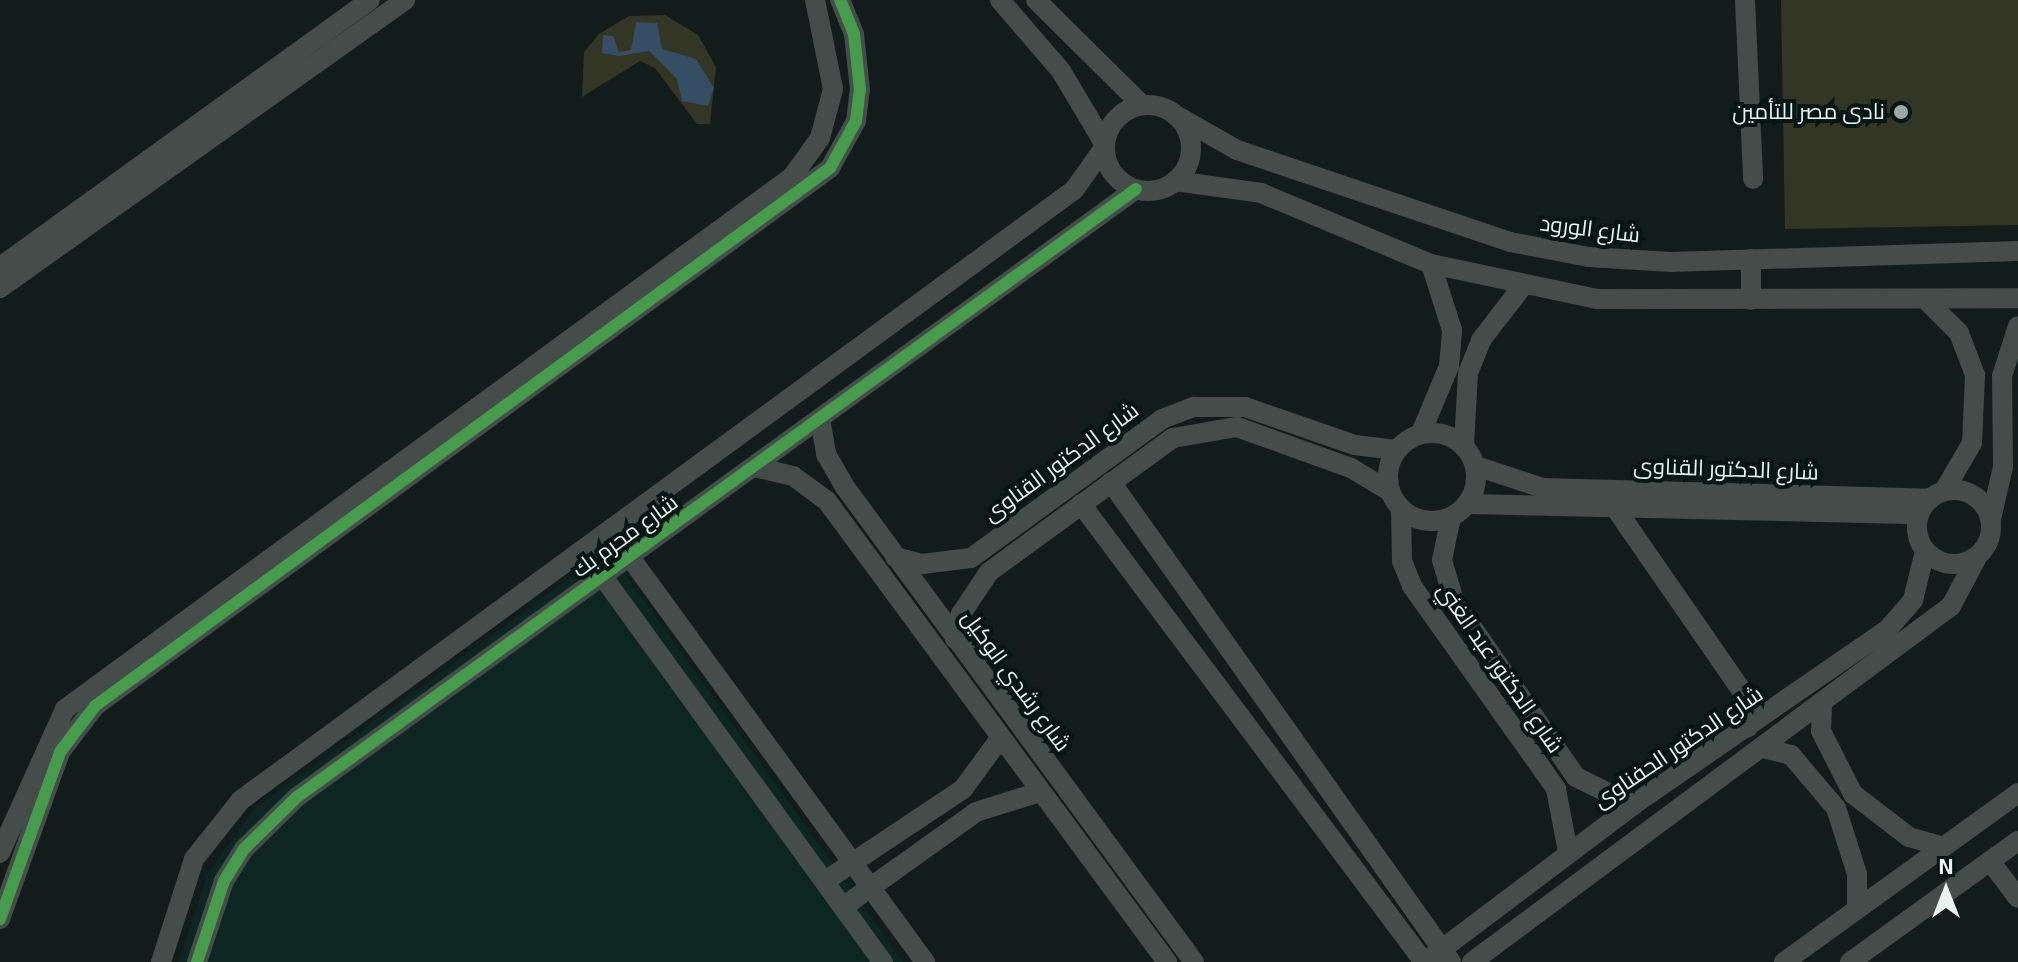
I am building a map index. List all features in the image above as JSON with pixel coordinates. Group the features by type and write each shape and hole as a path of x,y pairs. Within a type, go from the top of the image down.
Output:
{"street":[{"path":"0,267 370,0"},
{"path":"0,288 405,0"},
{"path":"0,853 65,709 774,193 808,159 828,116 833,89 815,0"},
{"path":"0,919 60,752 95,706 812,188 856,121 860,90 856,44 840,0"},
{"path":"1000,0 1061,71 1104,145 1113,174 1136,189 1175,181 1261,193 1431,264 1522,287 1676,303 2018,298"},
{"path":"1036,0 1142,105 1179,117 1190,155 1175,181"},
{"path":"1745,0 1753,179"},
{"path":"833,89 860,90"},
{"path":"1104,145 1117,117 1142,105"},
{"path":"828,116 856,121"},
{"name":"شارع الورود","path":"1179,117 1237,150 1510,242 1589,257 1751,259 2018,251"},
{"name":"شارع محرم بك","path":"161,962 188,870 241,800 613,534 1074,190 1104,145"},
{"name":"شارع محرم بك","path":"197,962 224,881 268,821 1136,189"},
{"path":"1751,259 1751,300"},
{"path":"1431,264 1452,330 1449,366 1421,433 1396,450 1389,491 1401,509 1425,521 1451,517 1468,504 1476,466 1464,445 1468,373 1487,330 1522,287"},
{"path":"1925,299 1959,333 1975,375 1972,443 1931,501 1925,551 1949,564 1977,557"},
{"path":"1472,962 1635,845 1951,606 1977,557 1991,538 1991,519 2003,467 2002,376 2018,326"},
{"name":"شارع الدكتور القناوى","path":"895,557 922,564 971,558 1162,419 1220,404 1355,445 1396,450"},
{"name":"شارع رشدي الوكيل","path":"820,419 826,454 845,487 1194,962"},
{"name":"شارع الدكتور القناوى","path":"955,639 961,614 989,572 1173,438 1237,427 1351,468 1389,491"},
{"path":"1421,433 1464,445"},
{"path":"1118,449 1132,467"},
{"name":"شارع الدكتور القناوى","path":"1476,466 1543,488 1931,501"},
{"name":"شارع رشدي الوكيل","path":"754,467 793,476 827,501 1167,962"},
{"path":"1111,482 1436,959"},
{"path":"827,501 845,487"},
{"path":"1931,501 1970,493 1991,519"},
{"name":"شارع الدكتور القناوى","path":"1468,504 1616,509 1931,501"},
{"path":"1081,504 1436,959"},
{"name":"شارع الدكتور عبد الغني","path":"1401,509 1400,548 1412,586 1556,789 1568,852"},
{"path":"1616,509 1742,691 1748,728"},
{"name":"شارع الدكتور عبد الغني","path":"1451,517 1442,560 1454,601 1576,777 1633,805"},
{"path":"613,534 925,962"},
{"name":"شارع الدكتور الحفناوى","path":"1436,959 1568,852 1898,621 1918,588 1925,551"},
{"path":"587,553 883,962"},
{"path":"1822,706 1821,731 1853,794 1889,825 1943,847"},
{"path":"825,881 963,789 1001,737"},
{"path":"1763,748 1791,755 1836,808 1857,874 1857,909"},
{"path":"843,907 976,812 1040,792"},
{"path":"1784,962 2018,793"},
{"path":"1615,818 1635,845"},
{"path":"1850,962 2017,842"},
{"path":"1990,861 2018,898"}],"shaded area":[{"name":"نادى مصر للتأمين","path":"1781,0 2018,0 2018,225 1785,229"},
{"path":"665,15 698,35 716,67 710,124 697,124 655,68 640,61 582,97 584,52 599,34 629,16"},
{"path":"608,550 903,962 178,962 208,873 255,808"}],"water":[{"path":"636,22 657,23 662,49 696,59 714,88 708,106 682,101 677,79 649,51 619,56 602,53 603,35 613,36 619,52 631,50"}],"cycle path":[{"path":"0,919 60,752 95,706 830,168 856,121 860,90 854,34 840,0"},
{"path":"197,962 224,881 244,849 297,797 1136,189"}],"place":[{"name":"نادى مصر للتأمين","path":"1901,112"}]}
